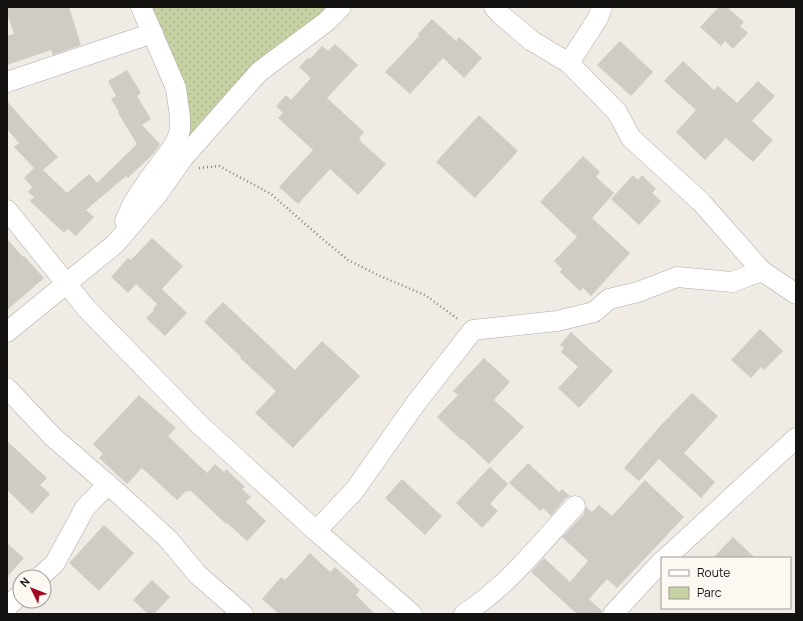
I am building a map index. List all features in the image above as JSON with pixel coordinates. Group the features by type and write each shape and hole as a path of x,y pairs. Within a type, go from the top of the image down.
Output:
{"street":[{"path":"115,244 133,203 176,142 180,130 180,117 176,88 141,7"},
{"path":"7,332 115,244 157,195 183,158 259,72 326,22 340,7"},
{"path":"494,7 501,15 532,41 569,63 616,112 631,138 701,202 762,271 796,294"},
{"path":"569,63 598,18 602,7"},
{"path":"7,82 153,33"},
{"path":"7,210 86,308 199,424 316,531 412,614"},
{"path":"316,531 354,491 416,403 473,330 557,321 594,312 609,299 638,292 677,277 732,282 762,271"},
{"path":"7,388 53,437 108,484 168,539 198,575 243,614"},
{"path":"667,557 796,438"},
{"path":"49,569 55,563 85,508 108,484"},
{"path":"464,614 480,604 515,572 575,506"},
{"path":"613,614 661,562"}],"path":[{"path":"174,171 219,166 271,194 348,260 380,276 425,295 473,330"}],"green space":[{"path":"148,7 331,7 182,149 190,110"}],"building":[{"path":"7,7 69,7 81,45 53,55 51,50 7,65 7,36 14,34 7,14"},
{"path":"719,7 727,7 744,22 740,26 748,33 733,49 725,41 721,46 700,27"},
{"path":"432,19 456,41 459,37 482,58 464,78 443,58 410,94 385,72 419,36 418,34"},
{"path":"620,41 653,72 631,96 597,65"},
{"path":"335,44 358,65 327,98 364,132 359,138 361,140 360,141 386,164 358,195 330,169 298,204 279,187 313,150 278,118 283,113 276,106 286,95 291,100 311,78 299,67 308,58 310,59 322,46 328,51"},
{"path":"683,61 714,90 718,86 737,103 758,81 775,96 752,121 773,140 753,162 726,138 705,160 676,132 696,110 664,81"},
{"path":"127,70 141,93 137,96 151,119 142,125 160,144 154,153 128,178 126,176 86,210 94,217 76,236 68,229 64,233 30,201 34,197 28,192 32,187 24,178 34,168 14,147 19,143 7,129 7,101 58,157 43,170 67,193 89,174 97,183 137,144 111,99 116,96 108,81"},
{"path":"479,115 518,151 475,198 436,162"},
{"path":"583,156 600,172 596,177 614,193 592,218 630,253 591,296 583,288 580,291 560,272 562,269 554,261 577,237 540,202"},
{"path":"633,175 638,180 642,175 656,189 652,193 661,201 639,225 611,199"},
{"path":"152,238 183,266 162,289 187,313 165,336 146,318 154,310 153,309 157,304 136,284 128,293 111,277 128,258 131,260"},
{"path":"7,239 44,278 7,310"},
{"path":"223,302 295,370 322,341 360,376 293,448 255,413 276,391 204,322"},
{"path":"760,329 783,351 764,370 761,367 751,378 731,360"},
{"path":"571,332 613,371 579,408 558,388 578,367 561,352 564,348 560,345"},
{"path":"484,358 510,382 494,400 524,427 489,464 437,417 458,395 453,391"},
{"path":"692,393 718,416 684,453 715,482 701,498 659,459 639,481 624,468 662,424"},
{"path":"139,395 176,428 168,436 207,473 215,464 224,472 226,469 245,487 242,489 251,497 246,502 266,521 247,541 227,523 226,524 190,490 187,492 186,491 177,500 142,468 127,484 99,458 103,454 93,444"},
{"path":"7,441 47,478 40,485 50,494 32,514 7,490"},
{"path":"528,463 559,492 562,489 570,496 566,498 551,516 543,508 541,511 509,483"},
{"path":"490,467 508,484 490,504 498,511 482,528 456,503"},
{"path":"402,479 442,516 425,535 385,498"},
{"path":"645,480 684,517 617,588 607,579 589,599 602,611 602,614 577,614 531,572 544,558 570,582 588,561 562,537 584,514 586,507 592,512 599,505 612,516"},
{"path":"104,525 134,553 99,591 69,563"},
{"path":"733,537 754,557 714,557"},
{"path":"7,543 24,558 14,569 12,569 12,571 7,577"},
{"path":"310,553 330,572 335,567 356,586 360,590 356,595 375,614 279,614 262,599 281,577 285,580"},
{"path":"152,580 170,597 154,614 148,614 133,600"}]}
